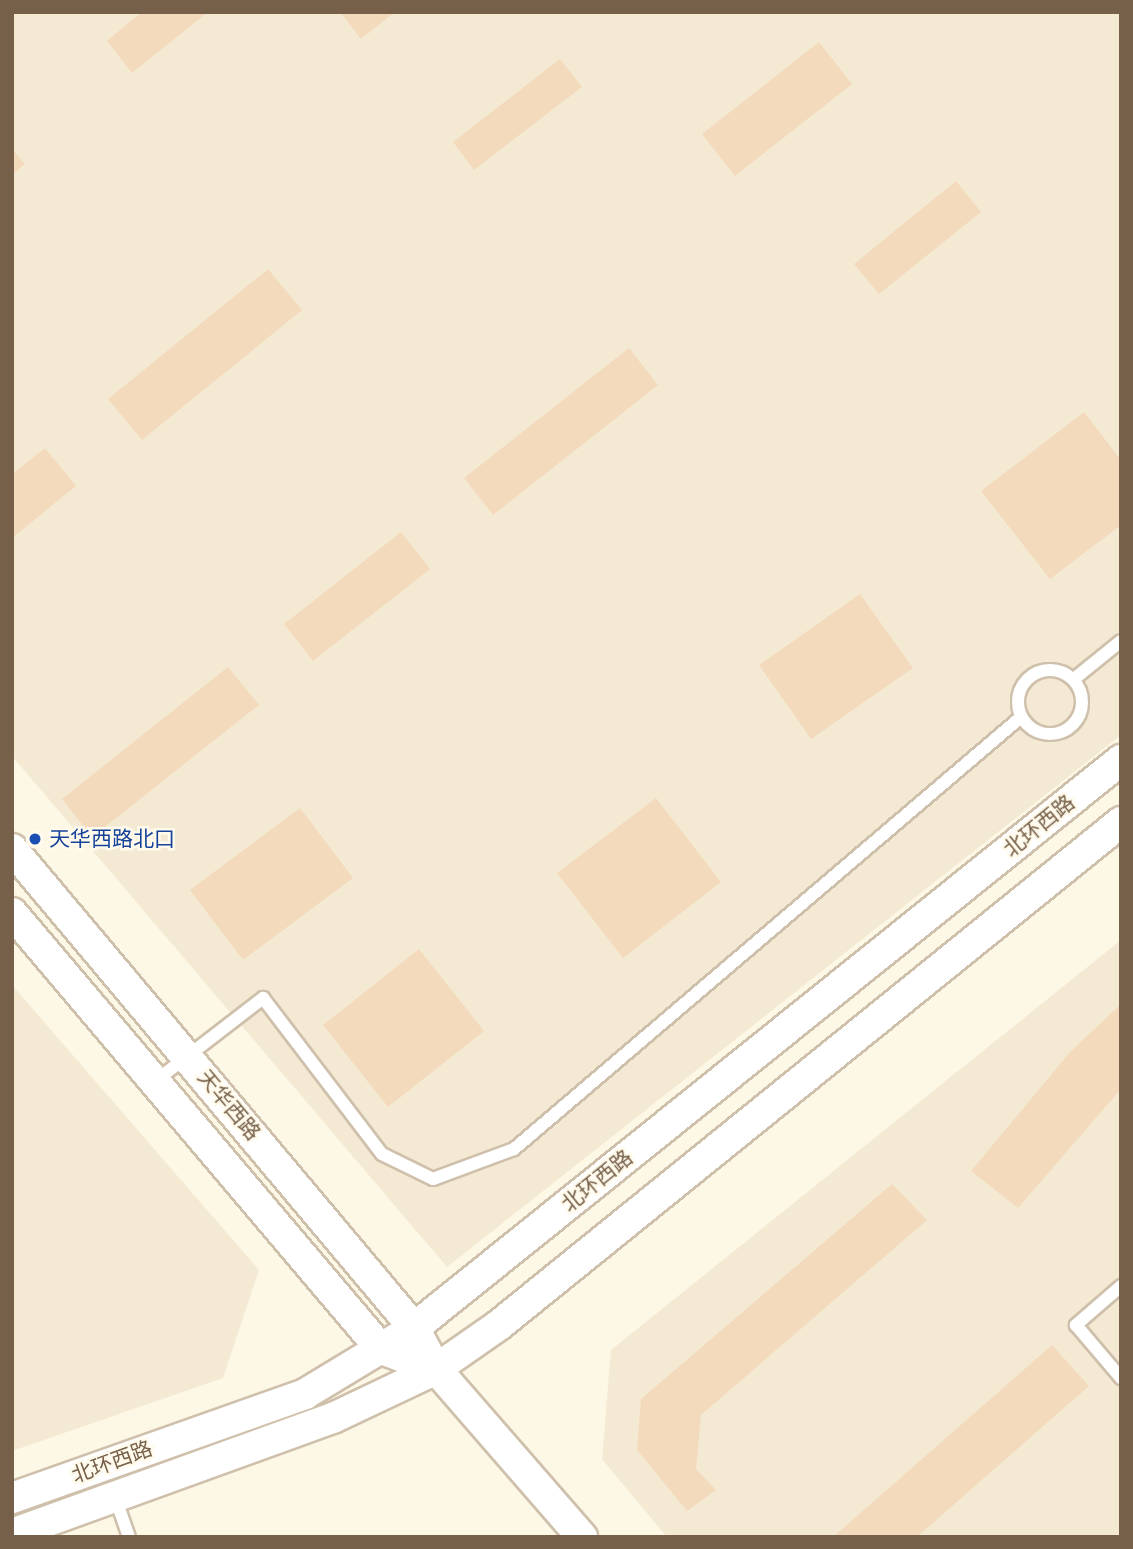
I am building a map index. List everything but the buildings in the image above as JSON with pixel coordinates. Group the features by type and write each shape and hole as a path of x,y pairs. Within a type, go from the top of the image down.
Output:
{"street":[{"name":"北环西路","path":"12,1498 305,1394 414,1328 1121,760"},
{"name":"北环西路","path":"12,1534 333,1418 436,1369 499,1325 1121,822"},
{"name":"天华西路","path":"12,849 414,1328 436,1369 582,1537"},
{"name":"天华西路","path":"12,913 158,1079 381,1349 436,1369"}],"lane":[{"path":"1074,679 1121,641"},
{"path":"1039,670 1058,670 1074,679 1083,696 1081,714 1069,729 1052,734 1034,730 1021,717 1017,698 1024,681 1039,670"},
{"path":"158,1079 263,998 382,1154 433,1179 514,1149 1021,717"},
{"path":"1121,1286 1076,1325 1121,1378"},
{"path":"115,1497 129,1537"}],"shaded area":[{"path":"12,12 1121,12 1121,735 447,1267 12,756"},
{"path":"1121,940 1121,1537 667,1537 602,1459 611,1350"},
{"path":"12,985 259,1270 223,1378 12,1451"}],"place":[{"name":"天华西路北口","path":"35,839"}]}
